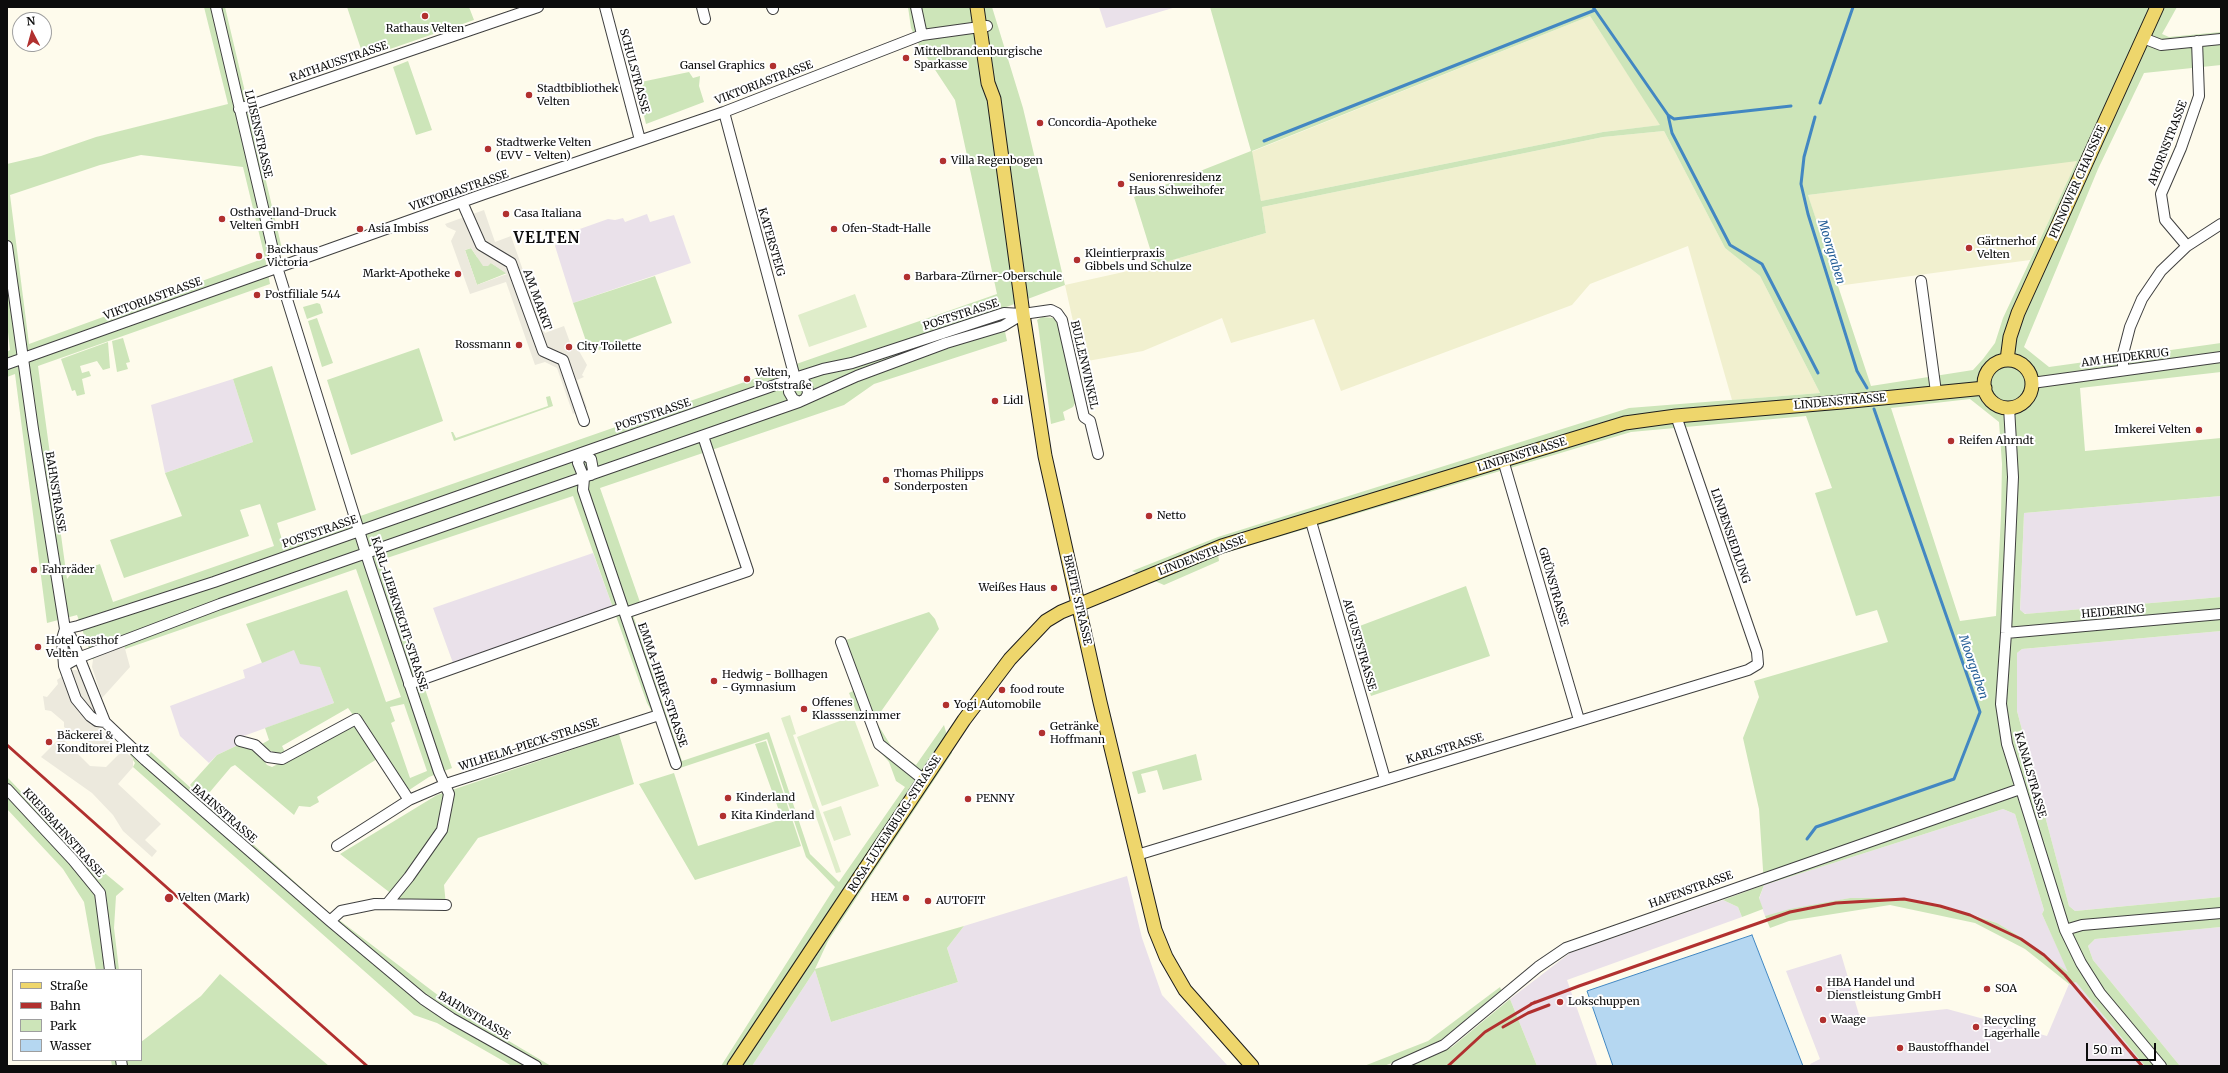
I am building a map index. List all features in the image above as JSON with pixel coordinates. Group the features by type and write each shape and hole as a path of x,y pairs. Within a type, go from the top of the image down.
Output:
{"main road":[{"name":"BREITE STRASSE","path":"978,7 984,26"},
{"name":"BREITE STRASSE","path":"986,7 984,26 988,83 994,99 1023,314 1043,442 1078,604 1155,930 1166,957 1186,990 1252,1066"},
{"name":"PINNOWER CHAUSSEE","path":"2007,360 2010,337 2018,313 2157,7"},
{"path":"2007,360 2014,361 2027,369 2032,383 2031,390 2023,402 2009,407 2002,407 1991,400 1985,388 1986,374 1994,364 2007,360"},
{"name":"LINDENSTRASSE","path":"1078,604 1222,546 1625,423 1676,416 1985,388"},
{"name":"ROSA-LUXEMBURG-STRASSE","path":"734,1066 964,720 1010,659 1046,621 1078,604"}],"street":[{"name":"LUISENSTRASSE","path":"216,7 277,267"},
{"name":"RATHAUSSTRASSE","path":"239,108 538,7"},
{"name":"SCHULSTRASSE","path":"605,7 640,140"},
{"path":"702,7 705,19"},
{"path":"916,7 922,35"},
{"name":"VIKTORIASTRASSE","path":"7,364 277,267 724,112 922,35 984,26"},
{"path":"2143,38 2161,45 2221,39"},
{"name":"AHORNSTRASSE","path":"2187,246 2165,220 2161,194 2182,148 2199,96 2197,41"},
{"name":"KATERSTEIG","path":"724,112 795,378"},
{"name":"AM MARKT","path":"462,202 481,245 511,263 543,351 563,360 584,421"},
{"path":"2123,370 2122,354 2130,327 2142,299 2161,271 2187,246 2221,224"},
{"name":"BAHNSTRASSE","path":"7,246 22,358 64,629 62,640 64,666 76,699 90,716 97,721 105,722"},
{"name":"KARL-LIEBKNECHT-STRASSE","path":"277,267 366,555 439,772 446,784"},
{"path":"1921,281 1936,392"},
{"name":"BULLENWINKEL","path":"1023,314 1050,310 1057,313 1062,320 1084,417 1090,421 1098,454"},
{"name":"POSTSTRASSE","path":"64,629 214,582 795,378 823,369 852,363 1004,313 1023,314"},
{"name":"POSTSTRASSE","path":"78,658 220,604 366,555 802,401 857,376 946,343 1003,326 1023,314"},
{"name":"AM HEIDEKRUG","path":"2032,383 2221,358"},
{"path":"795,378 802,379 807,386 808,394 802,401 793,400 789,392 790,383 795,378"},
{"name":"KANALSTRASSE","path":"2009,407 2013,459 2006,633 2001,704 2007,744 2065,930 2081,963 2100,993 2161,1066"},
{"name":"LINDENSIEDLUNG","path":"1676,416 1758,652 1758,664"},
{"name":"EMMA-IHRER-STRASSE","path":"624,610 748,571 703,436"},
{"path":"581,453 591,459 593,470 587,477"},
{"name":"GRÜNSTRASSE","path":"1503,460 1580,720"},
{"name":"EMMA-IHRER-STRASSE","path":"587,477 583,490 676,764"},
{"name":"AUGUSTSTRASSE","path":"1310,518 1386,780"},
{"path":"409,684 624,610"},
{"name":"HEIDERING","path":"2006,633 2221,614"},
{"name":"BAHNSTRASSE","path":"64,629 71,637 78,658 105,722 145,760 330,921 423,999 451,1018 536,1066"},
{"path":"841,642 879,744 924,780"},
{"path":"64,666 78,658"},
{"name":"KARLSTRASSE","path":"1137,855 1748,670 1758,664"},
{"name":"WILHELM-PIECK-STRASSE","path":"336,846 409,800 446,784 659,715"},
{"path":"240,741 255,745 268,757 282,759 356,719 409,800"},
{"path":"387,904 409,877 442,830 449,794 446,784"},
{"name":"KREISBAHNSTRASSE","path":"7,789 73,860 100,893 110,969"},
{"name":"HAFENSTRASSE","path":"1397,1066 1444,1046 1538,967 1566,948 2020,789"},
{"path":"330,921 341,911 375,904 446,905"},
{"path":"2065,930 2082,925 2221,913"}],"shaded area":[{"path":"1099,7 1176,7 1106,28"},
{"path":"484,210 495,242 511,236 545,333 564,326 571,345 566,346 567,349 572,348 579,351 587,365 582,375 584,377 577,380 587,408 573,414 557,368 545,362 535,365 506,282 470,294 451,241 456,231 447,227 445,224","holes":["471,248 483,266 488,266 491,263 507,274 477,285 465,250"]},
{"path":"647,214 650,222 674,215 691,263 573,303 555,246 560,236 608,219 615,220 623,218 625,222"},
{"path":"233,379 253,442 165,473 151,405"},
{"path":"2221,496 2221,597 2026,614 2020,611 2024,513"},
{"path":"593,553 613,608 453,663 433,608"},
{"path":"2221,631 2221,897 2075,911 2069,906 2017,711 2017,653 2022,649"},
{"path":"311,643 334,703 241,737 236,746 217,755 209,763 180,736 170,706 245,678 243,670"},
{"path":"124,645 130,667 102,698 92,667 93,660 97,655"},
{"path":"72,670 80,672 96,710 93,713 77,696 69,672"},
{"path":"63,677 69,694 86,716 110,737 111,746 107,752 102,754 94,753 90,749 90,744 78,733 74,734 68,730 64,727 64,722 51,711 45,710 43,696 47,697 58,684 57,680"},
{"path":"58,734 90,766 106,767 120,753 125,752 133,758 133,767 118,784 161,824 145,840 157,851 152,857 123,831 113,815 92,793 41,757 59,739"},
{"path":"2003,809 2015,814 2044,910 2042,914 2069,973 2022,938 1997,923 1939,904 1903,898 1850,898 1765,916 1759,899 1764,885"},
{"path":"1127,876 1142,938 1162,995 1228,1066 752,1066 815,970 831,1022 958,982 947,948 964,926"},
{"path":"1723,900 1738,907 1742,917 1567,980 1597,1065 1537,1066 1510,999 1570,953"},
{"path":"2221,927 2221,1066 2180,1066 2093,960 2088,946 2095,939"},
{"path":"1841,954 1860,1018 1947,1009 2047,1036 2069,984 2076,981 2145,1066 1811,1066 1810,1064 1820,1059 1786,971"}],"green space":[{"path":"204,7 225,7 283,253 265,258 270,284 38,366 67,579 71,574 100,564 113,602 274,546 260,504 240,510 249,536 124,578 110,540 182,516 165,473 253,442 233,379 272,366 316,510 277,523 283,543 997,294 955,100 920,47 911,28 908,7 992,7 1023,108 1065,285 1001,309 999,303 1007,341 874,384 844,405 600,488 641,605 631,609 682,761 769,732 810,854 839,882 905,787 896,781 889,762 877,748 862,715 858,716 849,693 853,691 837,643 929,612 935,619 939,629 875,720 893,749 916,765 944,725 952,753 828,941 815,969 964,926 947,948 958,982 831,1022 815,970 752,1066 721,1066 835,887 806,857 767,739 674,770 658,722 647,703 573,496 381,560 452,768 429,777 406,792 364,720 356,719 348,708 282,746 285,752 280,754 265,749 262,744 269,740 265,728 334,703 320,667 300,664 294,650 262,663 246,624 347,590 386,702 401,697 356,569 125,649 124,646 98,655 93,660 77,615 47,623 15,374 7,377 7,352 10,350 7,323 7,164 41,156 96,137 228,104","holes":["141,155 243,167 265,258 29,344 10,195 100,165","404,704 427,771 410,778 391,723 395,721 390,707"]},
{"path":"347,7 469,7 474,20 364,58"},
{"path":"1210,7 2177,7 2162,34 2169,37 2221,32 2221,65 2144,73 2098,169 2024,347 2049,367 2221,343 2221,372 2080,388 2085,451 2221,438 2221,496 2024,513 2020,610 2025,614 2221,597 2221,631 2022,649 2017,653 2017,711 2069,906 2075,911 2221,897 2221,927 2095,939 2088,946 2093,960 2180,1066 2145,1066 2076,982 2069,984 2025,949 1975,923 1890,905 1789,921 1770,928 1765,916 1790,909 1850,898 1903,898 1939,905 1997,923 2022,938 2068,972 2042,914 2044,910 2015,814 2003,809 1764,885 1759,809 1743,738 1759,697 1754,681 1888,642 1877,610 1856,616 1815,493 1832,488 1806,416 1631,432 1218,555 1219,561 1164,585 1132,571 1218,537 1629,408 1820,393 1760,276 1725,248 1664,131 1603,137 1262,207 1266,233 1155,265 1134,197 1251,151","holes":["1590,16 1660,125 1603,132 1261,201 1252,151","2077,161 2003,318 1995,343 1973,370 1871,386 1808,195","1970,399 1999,422 2002,464 1996,616 1960,621 1891,408"]},
{"path":"1590,16 1661,125 1603,132 1261,201 1251,152"},
{"path":"408,61 432,130 416,135 393,67"},
{"path":"689,72 693,78 700,76 699,86 704,102 646,124 637,87 642,86 641,82"},
{"path":"1664,131 1725,248 1760,276 1820,393 1732,400 1688,246 1590,284 1572,305 1341,391 1314,319 1231,343 1222,318 1143,351 1082,362 1065,285 1155,265 1266,233 1262,207 1603,137"},
{"name":"Gärtnerhof Velten","path":"2078,160 2030,260 1837,286 1808,195"},
{"path":"471,248 477,257 491,263 507,273 477,285 465,250"},
{"path":"655,276 672,323 600,350 587,344 573,303"},
{"path":"855,294 867,327 809,347 798,315"},
{"path":"317,303 320,304 323,313 307,319 303,307"},
{"path":"1042,317 1054,318 1059,323 1076,401 1073,407 1063,412 1065,420 1051,424 1037,320"},
{"path":"317,318 333,363 322,367 308,321"},
{"path":"123,338 130,362 126,363 128,369 117,372 112,341"},
{"path":"108,342 110,368 103,370 97,361 80,366 82,373 89,371 91,376 82,379 85,394 77,396 75,390 72,391 61,359"},
{"path":"419,348 443,421 351,455 327,380"},
{"path":"550,396 553,406 454,441 451,432 453,432 456,438 548,406 546,397"},
{"path":"1466,586 1490,656 1371,696 1349,630"},
{"path":"790,715 796,734 793,735 841,872 836,873 781,718"},
{"path":"853,716 879,786 822,806 797,737"},
{"path":"357,724 377,759 317,797 319,802 310,807 299,806 294,815 235,765 231,767 204,799 190,785 217,755 236,746 241,745 255,749 267,765 272,767"},
{"path":"619,734 634,784 478,838 444,885 446,905 387,904 393,895 340,854 437,795"},
{"path":"766,741 801,846 695,880 639,784 674,773 698,846 782,819 755,744"},
{"path":"141,743 326,910 460,1012 551,1066 512,1066 437,1023 414,1015 133,767 135,763 130,755"},
{"path":"1196,754 1202,780 1163,790 1157,770 1141,774 1146,792 1138,794 1132,772"},
{"path":"7,777 78,851 124,889 116,896 114,928 119,969 96,969 84,902 63,869 7,809"},
{"path":"841,806 851,835 834,841 823,812"},
{"path":"1764,885 1759,898 1763,909 1742,917 1738,907 1723,900"},
{"path":"220,974 329,1066 112,1066 111,1061 142,1061 142,1041 201,996"},
{"path":"1500,987 1502,992 1433,1047 1384,1066 1364,1066 1428,1041"},
{"path":"1510,999 1537,1066 1408,1066 1452,1047"}],"water":[{"path":"1752,935 1803,1066 1613,1066 1587,991"}],"waterway":[{"path":"1593,7 1668,115 1674,119 1791,106"},
{"name":"Moorgraben","path":"1820,103 1853,7"},
{"path":"1264,141 1595,10"},
{"path":"1668,115 1672,133 1730,245 1762,264 1818,373"},
{"name":"Moorgraben","path":"1815,117 1804,157 1801,184 1808,214 1857,371 1867,388"},
{"name":"Moorgraben","path":"1807,839 1816,827 1954,779 1980,712 1874,409"}],"railway":[{"path":"7,745 367,1066"},
{"path":"1531,1004 1790,912 1836,903 1904,899 1940,906 1970,915 2021,939 2044,955 2065,975 2142,1066"},
{"path":"1448,1066 1485,1032 1535,1002"},
{"path":"1503,1027 1528,1013 1549,1005"}],"place":[{"name":"Rathaus Velten","path":"425,16"},
{"name":"Mittelbrandenburgische Sparkasse","path":"906,58"},
{"name":"Gansel Graphics","path":"773,66"},
{"name":"Stadtbibliothek Velten","path":"529,95"},
{"name":"Concordia-Apotheke","path":"1040,123"},
{"name":"Stadtwerke Velten (EVV - Velten)","path":"488,149"},
{"name":"Villa Regenbogen","path":"943,161"},
{"name":"Seniorenresidenz Haus Schweihofer","path":"1121,184"},
{"name":"Casa Italiana","path":"506,214"},
{"name":"Osthavelland-Druck Velten GmbH","path":"222,219"},
{"name":"Asia Imbiss","path":"360,229"},
{"name":"Ofen-Stadt-Halle","path":"834,229"},
{"name":"Gärtnerhof Velten","path":"1969,248"},
{"name":"Backhaus Victoria","path":"259,256"},
{"name":"Kleintierpraxis Gibbels und Schulze","path":"1077,260"},
{"name":"Markt-Apotheke","path":"458,274"},
{"name":"Barbara-Zürner-Oberschule","path":"907,277"},
{"name":"Postfiliale 544","path":"257,295"},
{"name":"Rossmann","path":"519,345"},
{"name":"City Toilette","path":"569,347"},
{"name":"Velten, Poststraße","path":"747,379"},
{"name":"Lidl","path":"995,401"},
{"name":"Imkerei Velten","path":"2199,430"},
{"name":"Reifen Ahrndt","path":"1951,441"},
{"name":"Thomas Philipps Sonderposten","path":"886,480"},
{"name":"Netto","path":"1149,516"},
{"name":"Fahrräder","path":"34,570"},
{"name":"Weißes Haus","path":"1054,588"},
{"name":"Hotel Gasthof Velten","path":"38,647"},
{"name":"Hedwig - Bollhagen - Gymnasium","path":"714,681"},
{"name":"food route","path":"1002,690"},
{"name":"Yogi Automobile","path":"946,705"},
{"name":"Offenes Klasssenzimmer","path":"804,709"},
{"name":"Getränke Hoffmann","path":"1042,733"},
{"name":"Bäckerei & Konditorei Plentz","path":"49,742"},
{"name":"Kinderland","path":"728,798"},
{"name":"PENNY","path":"968,799"},
{"name":"Kita Kinderland","path":"723,816"},
{"name":"Velten (Mark)","path":"169,898"},
{"name":"HEM","path":"906,898"},
{"name":"AUTOFIT","path":"928,901"},
{"name":"HBA Handel und Dienstleistung GmbH","path":"1819,989"},
{"name":"SOA","path":"1987,989"},
{"name":"Lokschuppen","path":"1560,1002"},
{"name":"Waage","path":"1823,1020"},
{"name":"Recycling Lagerhalle","path":"1976,1027"},
{"name":"Baustoffhandel","path":"1900,1048"}],"district":[{"name":"VELTEN","path":"547,239"}]}
